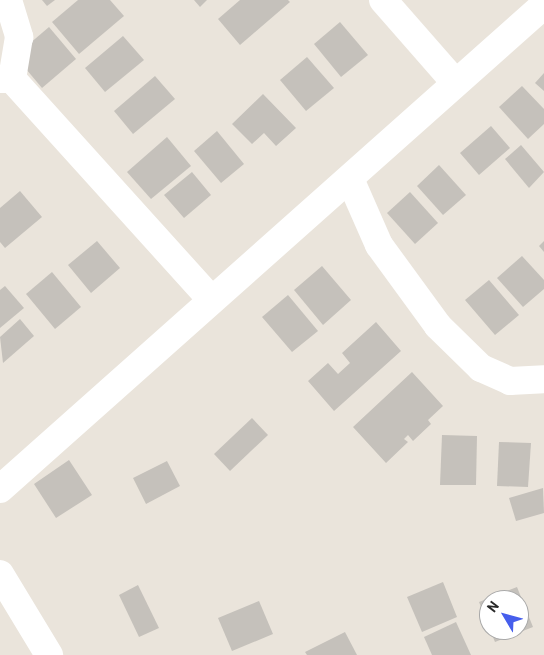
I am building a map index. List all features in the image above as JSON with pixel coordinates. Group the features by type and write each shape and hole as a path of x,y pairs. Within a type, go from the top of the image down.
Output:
{"street":[{"path":"8,0 19,38 6,79 211,299"},
{"path":"383,0 454,81"},
{"path":"0,489 211,299 350,179 454,81 544,5"},
{"path":"350,179 379,245 438,326 481,368 510,381 544,379"},
{"path":"0,574 9,603 49,655"}],"building":[{"path":"42,0 55,0 47,6"},
{"path":"78,0 110,0 124,16 79,54 52,22"},
{"path":"194,0 207,0 200,7"},
{"path":"240,0 288,0 290,2 240,45 218,19"},
{"path":"340,22 368,55 341,77 314,44"},
{"path":"49,27 76,59 42,88 15,56"},
{"path":"123,36 144,60 105,92 85,68"},
{"path":"307,57 334,88 306,111 280,80"},
{"path":"544,73 544,91 535,83"},
{"path":"155,76 175,99 133,134 114,111"},
{"path":"522,86 544,109 544,124 528,139 499,107"},
{"path":"263,94 296,128 276,146 264,133 252,144 232,124"},
{"path":"491,126 510,148 479,175 460,153"},
{"path":"217,131 244,164 221,183 194,151"},
{"path":"167,137 191,166 151,199 127,172"},
{"path":"521,145 544,172 529,188 505,159"},
{"path":"439,165 466,195 443,215 417,186"},
{"path":"192,172 211,195 184,218 164,195"},
{"path":"20,191 42,217 5,248 0,242 0,208"},
{"path":"410,192 438,223 415,244 387,213"},
{"path":"97,241 120,268 91,293 68,265"},
{"path":"544,241 544,252 539,246"},
{"path":"522,256 544,280 544,289 523,307 497,278"},
{"path":"322,266 351,300 323,325 294,290"},
{"path":"52,272 81,307 55,329 26,294"},
{"path":"489,280 519,315 495,335 465,300"},
{"path":"5,286 24,308 0,328 0,290"},
{"path":"288,295 318,331 292,352 262,317"},
{"path":"20,319 34,336 3,363 0,337"},
{"path":"376,322 401,351 334,411 308,381 328,363 338,374 350,363 342,353"},
{"path":"412,372 443,406 428,420 431,424 413,441 408,435 404,439 408,442 386,463 353,427"},
{"path":"252,418 268,435 230,471 214,454"},
{"path":"442,435 477,436 476,485 440,485"},
{"path":"499,442 531,443 528,487 497,486"},
{"path":"69,460 92,495 56,518 34,484"},
{"path":"167,461 180,486 146,504 133,478"},
{"path":"543,488 544,513 516,521 509,498"},
{"path":"443,582 457,617 422,632 407,597"},
{"path":"138,585 159,628 139,637 119,595"},
{"path":"259,601 273,634 232,651 218,618"},
{"path":"529,617 533,627 529,629"},
{"path":"456,622 471,655 432,655 424,637"},
{"path":"345,632 357,655 307,655 305,652"}]}
